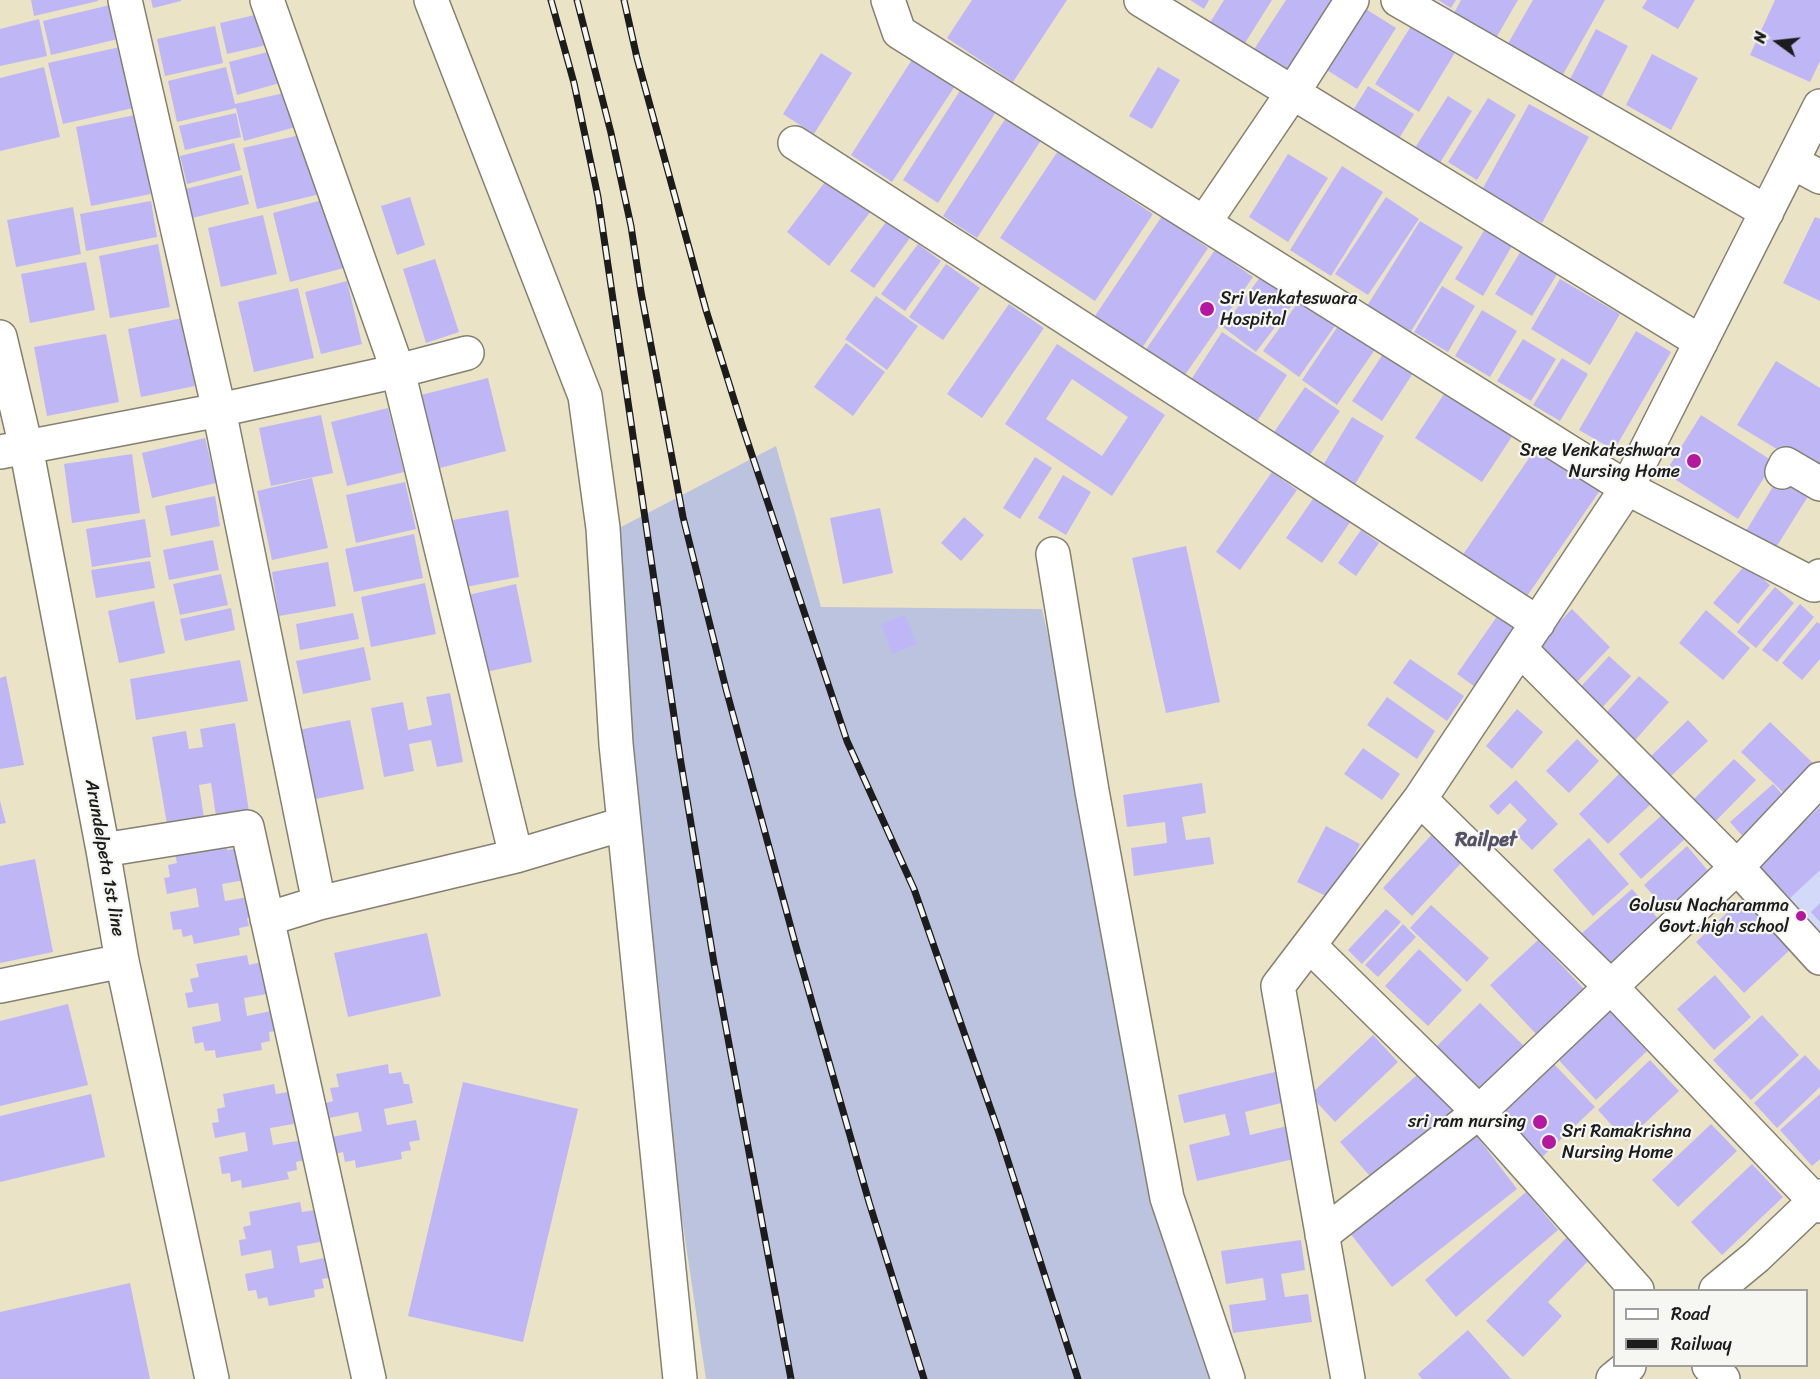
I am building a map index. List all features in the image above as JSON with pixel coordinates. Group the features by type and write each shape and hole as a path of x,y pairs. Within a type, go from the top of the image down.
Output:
{"street":[{"path":"125,0 219,410 320,903"},
{"path":"267,0 398,370 516,856"},
{"path":"431,0 585,396 603,528 623,824 680,1379"},
{"path":"888,0 899,32 1627,489 1818,583"},
{"path":"1141,0 1701,342"},
{"path":"1204,223 1352,0"},
{"path":"1398,0 1767,212"},
{"path":"1348,1379 1278,986 1420,799 1627,489 1767,212 1806,169 1820,106"},
{"path":"795,143 1530,637 1820,958"},
{"name":"Arundelpeta 1st line","path":"0,337 13,450 103,850 122,961 212,1379"},
{"path":"13,450 219,410 467,353"},
{"path":"1782,472 1786,464 1820,484"},
{"path":"1053,554 1092,791 1167,1198 1228,1379"},
{"path":"1322,1235 1479,1112 1737,867 1820,778"},
{"path":"1420,799 1610,986 1818,1201 1717,1289"},
{"path":"267,919 320,903 516,856 623,824"},
{"path":"103,850 247,827 369,1379"},
{"path":"1309,945 1479,1112 1636,1289"},
{"path":"0,986 122,961"},
{"path":"1613,1379 1627,1367"},
{"path":"1711,1367 1722,1379"}],"shaded area":[{"path":"776,446 821,607 1042,609 1214,1379 706,1379 623,824 621,527"},
{"name":"Golusu Nacharamma Govt.high school","path":"1820,791 1820,958 1744,874"}],"building":[{"path":"31,0 98,0 98,1 34,16"},
{"path":"151,0 181,0 181,1 153,8"},
{"path":"972,0 1067,0 1013,82 947,38"},
{"path":"1190,0 1209,0 1204,9"},
{"path":"1224,0 1272,0 1240,51 1206,29"},
{"path":"1286,0 1336,0 1287,77 1251,54"},
{"path":"1438,0 1456,0 1451,8"},
{"path":"1461,0 1518,0 1496,38 1453,15"},
{"path":"1533,0 1605,0 1561,78 1506,47"},
{"path":"1647,0 1695,0 1678,29 1642,8"},
{"path":"1775,0 1820,0 1820,61 1810,82 1750,55"},
{"path":"110,5 118,39 51,55 43,21"},
{"path":"1361,6 1396,28 1357,89 1322,67"},
{"path":"268,12 275,43 227,54 220,23"},
{"path":"1416,18 1459,46 1419,112 1375,84"},
{"path":"39,19 47,56 0,66 0,29"},
{"path":"215,26 223,63 165,76 157,39"},
{"path":"1596,29 1628,46 1600,100 1568,83"},
{"path":"120,47 133,108 63,124 48,63"},
{"path":"279,49 287,81 237,95 229,62"},
{"path":"821,53 852,73 814,134 783,114"},
{"path":"1652,54 1698,78 1671,130 1626,105"},
{"path":"913,58 955,86 892,182 851,155"},
{"path":"44,67 60,137 0,151 0,78"},
{"path":"226,67 235,104 293,91 303,125 244,141 236,108 177,122 168,81"},
{"path":"1158,67 1180,80 1152,129 1129,116"},
{"path":"1368,86 1414,114 1395,145 1349,117"},
{"path":"961,89 996,112 938,203 903,180"},
{"path":"1448,96 1472,111 1438,166 1413,151"},
{"path":"1488,98 1516,115 1477,180 1448,162"},
{"path":"1529,104 1589,137 1542,223 1482,190"},
{"path":"236,113 241,137 185,150 179,126"},
{"path":"135,115 151,194 91,206 76,127"},
{"path":"1007,116 1042,139 977,238 943,216"},
{"path":"309,133 329,192 257,209 243,148"},
{"path":"234,143 241,170 187,184 180,156"},
{"path":"1058,151 1153,214 1095,301 1000,238"},
{"path":"1288,154 1328,178 1288,242 1249,217"},
{"path":"1342,166 1383,192 1331,276 1290,250"},
{"path":"242,175 249,204 188,219 181,190"},
{"path":"828,178 871,211 829,266 787,232"},
{"path":"410,197 425,245 397,255 381,206"},
{"path":"1386,197 1419,219 1368,295 1335,274"},
{"path":"326,199 344,268 290,282 273,213"},
{"path":"151,201 157,237 86,251 80,214"},
{"path":"73,207 81,254 16,267 7,220"},
{"path":"263,215 277,274 221,287 208,228"},
{"path":"1162,216 1208,248 1140,351 1093,319"},
{"path":"1815,217 1820,219 1820,301 1783,283"},
{"path":"889,218 912,235 874,288 850,271"},
{"path":"1420,221 1463,247 1410,333 1367,306"},
{"path":"1485,229 1512,246 1483,296 1455,279"},
{"path":"158,244 170,307 110,318 99,256"},
{"path":"918,244 941,261 905,311 881,294"},
{"path":"1522,249 1559,271 1532,316 1495,294"},
{"path":"1215,250 1253,277 1180,382 1142,355"},
{"path":"435,259 459,332 426,343 403,269"},
{"path":"86,262 95,310 30,323 21,274"},
{"path":"946,264 980,288 943,340 909,317"},
{"path":"1264,272 1298,297 1256,352 1223,327"},
{"path":"1560,279 1620,314 1590,365 1531,329"},
{"path":"347,281 362,344 321,354 305,292"},
{"path":"1442,286 1475,306 1448,352 1414,332"},
{"path":"298,288 314,358 254,372 238,302"},
{"path":"876,296 918,326 887,370 845,339"},
{"path":"1302,297 1337,323 1299,377 1263,351"},
{"path":"1009,304 1044,328 982,418 947,394"},
{"path":"1482,310 1517,331 1490,377 1455,356"},
{"path":"182,318 195,386 141,397 128,329"},
{"path":"1340,323 1376,348 1337,405 1302,380"},
{"path":"1636,331 1671,352 1614,450 1579,430"},
{"path":"1222,332 1287,375 1252,429 1187,386"},
{"path":"106,334 119,402 47,416 34,347"},
{"path":"1523,339 1556,359 1531,401 1497,381"},
{"path":"846,343 885,372 853,416 814,387"},
{"path":"1057,344 1165,415 1112,496 1005,424","holes":["1072,379 1128,417 1102,456 1046,419"]},
{"path":"1385,351 1415,370 1382,421 1352,401"},
{"path":"1562,358 1588,374 1560,421 1533,405"},
{"path":"1776,361 1820,388 1820,475 1737,425"},
{"path":"488,378 506,451 440,468 421,395"},
{"path":"1305,387 1340,411 1305,462 1270,438"},
{"path":"1446,391 1513,435 1482,482 1415,438"},
{"path":"388,408 404,472 347,486 331,422"},
{"path":"321,415 333,473 271,486 259,428"},
{"path":"1701,415 1774,462 1738,519 1665,473"},
{"path":"1352,417 1384,436 1354,486 1322,467"},
{"path":"205,438 216,483 152,498 142,453"},
{"path":"1538,445 1601,489 1525,599 1462,556"},
{"path":"132,454 140,513 72,523 64,464"},
{"path":"1035,457 1052,468 1020,519 1003,508"},
{"path":"1272,472 1297,490 1240,570 1216,552"},
{"path":"1782,472 1812,490 1775,549 1746,531"},
{"path":"1063,475 1091,492 1066,535 1038,518"},
{"path":"312,478 328,548 272,560 257,491"},
{"path":"405,482 416,529 356,543 346,495"},
{"path":"215,496 220,526 171,536 165,506"},
{"path":"1315,496 1351,521 1322,563 1286,538"},
{"path":"880,508 893,573 843,584 830,518"},
{"path":"508,510 519,577 465,587 453,520"},
{"path":"964,517 984,535 961,561 941,543"},
{"path":"145,519 151,557 92,567 86,529"},
{"path":"1361,530 1379,543 1356,576 1338,563"},
{"path":"414,534 423,578 354,592 345,549"},
{"path":"213,540 219,570 169,580 163,550"},
{"path":"1186,546 1220,702 1166,713 1132,558"},
{"path":"150,561 155,588 96,598 91,570"},
{"path":"328,562 336,606 279,616 272,572"},
{"path":"1746,564 1770,585 1738,624 1713,603"},
{"path":"221,574 228,605 180,615 173,584"},
{"path":"425,583 436,634 371,647 361,597"},
{"path":"516,584 532,662 481,673 464,596"},
{"path":"1775,587 1794,603 1756,648 1737,632"},
{"path":"154,601 165,653 119,663 108,611"},
{"path":"1800,604 1814,617 1777,662 1762,650"},
{"path":"231,608 235,630 185,641 180,619"},
{"path":"1572,609 1610,647 1574,685 1535,647"},
{"path":"1706,610 1750,648 1723,680 1679,643"},
{"path":"353,613 359,639 300,650 296,624"},
{"path":"905,615 917,644 892,654 881,624"},
{"path":"1498,615 1514,626 1474,686 1457,674"},
{"path":"1817,622 1820,624 1820,659 1802,680 1782,663"},
{"path":"364,647 371,680 303,694 296,661"},
{"path":"1609,656 1631,676 1598,712 1576,692"},
{"path":"1410,659 1464,696 1447,721 1393,683"},
{"path":"240,660 248,701 136,720 130,679"},
{"path":"6,676 24,765 0,769 0,678"},
{"path":"1639,676 1669,702 1629,747 1599,721"},
{"path":"450,693 463,762 437,767 431,740 409,744 414,771 384,777 371,708 403,702 408,730 432,725 426,697"},
{"path":"1387,697 1435,731 1417,759 1367,725"},
{"path":"1517,709 1543,732 1512,769 1486,746"},
{"path":"350,720 364,789 306,801 293,731"},
{"path":"1688,720 1708,741 1669,778 1650,757"},
{"path":"1770,722 1816,766 1788,797 1741,752"},
{"path":"235,723 249,811 216,816 211,783 199,785 204,818 167,824 152,737 186,731 189,749 203,747 200,729"},
{"path":"1577,739 1599,761 1569,793 1546,771"},
{"path":"1363,748 1400,774 1382,800 1344,774"},
{"path":"1734,759 1756,780 1708,829 1686,807"},
{"path":"1622,771 1652,803 1608,844 1579,814"},
{"path":"1516,780 1558,824 1532,850 1515,833 1527,820 1510,803 1498,815 1489,806"},
{"path":"1202,783 1206,813 1182,817 1186,840 1210,837 1214,864 1134,876 1131,848 1167,843 1165,822 1127,827 1123,795"},
{"path":"1773,784 1789,802 1746,840 1730,822"},
{"path":"0,801 6,823 0,824"},
{"path":"1820,807 1820,870 1790,898 1758,865"},
{"path":"1663,814 1686,838 1641,879 1619,854"},
{"path":"1326,826 1360,844 1332,899 1297,882"},
{"path":"1435,831 1465,859 1412,916 1383,888"},
{"path":"1589,838 1629,884 1593,916 1553,870"},
{"path":"226,840 227,850 240,848 251,879 222,884 225,901 254,896 258,916 247,918 249,926 239,928 240,935 194,944 192,935 183,937 181,929 173,930 170,912 199,907 196,888 167,894 164,878 170,877 168,865 177,863 174,850"},
{"path":"1687,846 1710,873 1667,911 1644,885"},
{"path":"35,859 53,952 0,963 0,866"},
{"path":"1632,889 1660,921 1610,965 1582,933"},
{"path":"1745,896 1793,947 1744,993 1696,942"},
{"path":"1820,903 1820,922 1811,912"},
{"path":"1431,905 1489,958 1467,982 1410,928"},
{"path":"1386,909 1401,922 1362,964 1348,950"},
{"path":"1403,924 1416,937 1378,977 1365,965"},
{"path":"427,933 441,996 348,1017 334,953"},
{"path":"1538,940 1584,989 1536,1034 1490,985"},
{"path":"1419,949 1462,990 1428,1026 1385,986"},
{"path":"247,955 249,965 261,962 272,993 244,998 247,1016 276,1010 280,1030 269,1032 270,1041 261,1043 262,1050 216,1058 215,1050 205,1051 203,1042 195,1044 192,1027 221,1021 218,1003 188,1008 185,993 193,992 190,979 199,977 196,964"},
{"path":"1715,975 1751,1017 1714,1050 1677,1009"},
{"path":"1480,1003 1525,1047 1475,1098 1430,1053"},
{"path":"68,1004 88,1085 0,1106 0,1021"},
{"path":"1604,1005 1647,1051 1596,1100 1553,1054"},
{"path":"1762,1015 1799,1055 1751,1100 1713,1060"},
{"path":"1373,1035 1398,1062 1335,1122 1310,1095"},
{"path":"1805,1055 1820,1071 1820,1087 1777,1128 1754,1103"},
{"path":"1650,1060 1679,1091 1626,1141 1598,1110"},
{"path":"388,1064 389,1074 401,1072 404,1084 409,1084 413,1103 384,1109 387,1125 416,1120 420,1140 409,1142 411,1150 401,1152 402,1159 356,1168 355,1160 345,1162 343,1152 335,1154 332,1137 362,1131 358,1112 329,1118 326,1103 333,1101 330,1088 339,1087 336,1074"},
{"path":"1554,1064 1595,1107 1539,1160 1499,1116"},
{"path":"1423,1070 1458,1110 1375,1182 1340,1142"},
{"path":"1275,1072 1281,1103 1245,1112 1250,1135 1287,1126 1294,1159 1197,1181 1189,1145 1230,1135 1225,1114 1184,1123 1178,1095"},
{"path":"463,1082 578,1109 523,1342 408,1316"},
{"path":"274,1084 276,1094 288,1092 290,1104 296,1104 299,1123 270,1128 273,1145 303,1140 306,1160 296,1162 297,1170 287,1172 289,1179 242,1188 241,1180 231,1182 230,1173 222,1174 219,1157 248,1151 245,1132 215,1138 212,1123 219,1122 217,1109 225,1107 223,1094"},
{"path":"91,1094 105,1157 0,1182 0,1116"},
{"path":"1820,1094 1820,1159 1812,1166 1780,1130"},
{"path":"1711,1124 1737,1151 1678,1207 1652,1180"},
{"path":"1476,1135 1517,1189 1392,1287 1350,1233"},
{"path":"1752,1164 1783,1197 1722,1255 1691,1222"},
{"path":"1526,1192 1558,1230 1456,1317 1425,1280"},
{"path":"300,1202 302,1212 315,1210 317,1222 322,1221 326,1241 297,1246 300,1263 329,1257 333,1277 322,1279 324,1288 314,1290 315,1297 269,1306 267,1297 258,1299 256,1290 248,1291 245,1274 274,1268 271,1250 241,1256 239,1240 246,1239 243,1227 251,1225 249,1212"},
{"path":"1569,1235 1592,1257 1548,1302 1562,1316 1523,1357 1486,1321"},
{"path":"1301,1240 1305,1270 1281,1274 1285,1297 1308,1294 1312,1322 1233,1333 1229,1305 1266,1300 1263,1278 1226,1284 1221,1251"},
{"path":"130,1283 150,1379 0,1379 0,1312"},
{"path":"1468,1330 1511,1379 1422,1379 1418,1374"}],"railway":[{"path":"551,0 574,83 598,197 680,757 714,963 791,1379"},
{"path":"577,0 611,133 631,226 683,517 726,689 869,1202 924,1379"},
{"path":"624,0 637,58 706,310 742,425 847,741 914,889 999,1133 1078,1379"}],"place":[{"name":"Sri Venkateswara Hospital","path":"1207,309"},
{"name":"Sree Venkateshwara Nursing Home","path":"1694,461"},
{"name":"Golusu Nacharamma Govt.high school","path":"1801,916"},
{"name":"sri ram nursing","path":"1540,1122"},
{"name":"Sri Ramakrishna Nursing Home","path":"1549,1142"}],"district":[{"name":"Railpet","path":"1486,841"}]}
